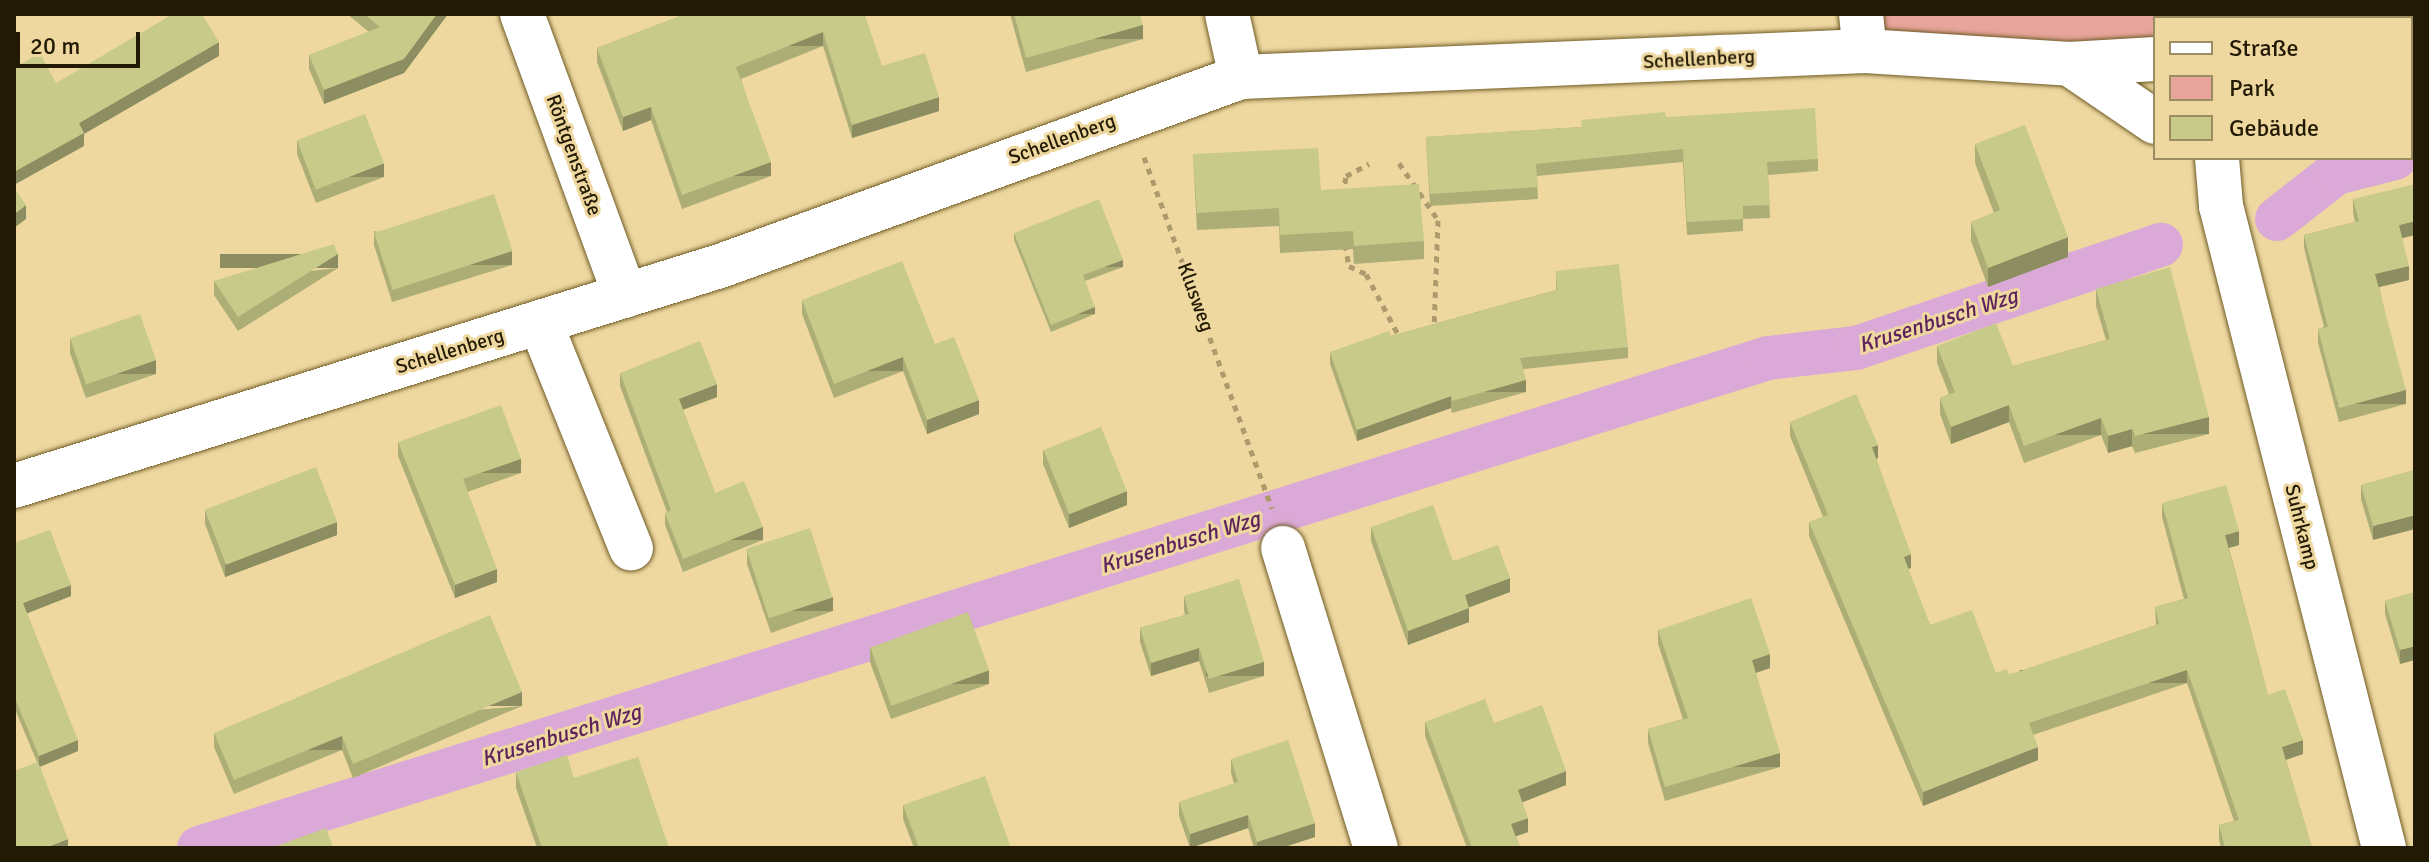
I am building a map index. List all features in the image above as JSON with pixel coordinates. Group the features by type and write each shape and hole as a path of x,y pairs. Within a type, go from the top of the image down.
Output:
{"street":[{"name":"Röntgenstraße","path":"522,14 625,296"},
{"path":"1227,14 1241,77"},
{"name":"Schellenberg","path":"14,486 723,265 1122,117 1241,77 1863,33 2070,64 2153,59"},
{"path":"2070,64 2153,121"},
{"name":"Suhrkamp","path":"2188,160 2221,206"},
{"name":"Suhrkamp","path":"2217,160 2221,206 2384,848"},
{"path":"540,322 631,548"},
{"path":"1283,548 1376,848"}],"path":[{"name":"Klusweg","path":"1122,117 1138,141 1264,479"},
{"path":"1399,163 1438,220 1434,327"},
{"path":"1342,203 1346,176 1369,164"},
{"path":"1342,229 1349,266 1366,274 1402,343"}],"green space":[{"path":"1869,14 2227,14 2153,16 2153,42 2106,47 1872,40"}],"building":[{"path":"173,14 202,14 219,42 79,123 84,133 14,172 14,68 40,53 56,83"},
{"path":"364,14 437,14 404,59 324,90 309,55 380,27"},
{"path":"686,14 864,14 882,66 925,53 939,97 852,125 823,32 736,67 771,162 682,195 651,107 623,117 597,48"},
{"path":"1014,14 1140,14 1143,25 1026,58"},
{"path":"2316,14 2378,14 2378,16"},
{"path":"1815,108 1818,159 1767,162 1770,205 1743,206 1743,219 1687,222 1683,149 1536,164 1538,187 1430,194 1426,137 1582,127 1581,120 1665,112 1666,117"},
{"path":"365,114 384,163 316,190 297,140"},
{"path":"2025,125 2068,237 1988,268 1971,222 2000,210 1975,144"},
{"path":"1318,148 1321,190 1419,184 1424,241 1354,246 1353,231 1280,235 1279,208 1197,213 1193,154"},
{"path":"2415,184 2415,221 2399,225 2409,266 2375,274 2406,390 2339,408 2318,329 2328,327 2304,235 2359,221 2353,199"},
{"path":"14,188 26,205 14,214"},
{"path":"494,194 513,251 393,290 374,233"},
{"path":"1099,199 1123,260 1083,275 1095,307 1051,325 1014,233"},
{"path":"334,244 338,254 238,317 214,281"},
{"path":"902,261 935,344 954,337 979,400 927,420 903,357 834,384 802,300"},
{"path":"1619,264 1628,347 1520,358 1526,380 1452,401 1451,396 1357,430 1330,352 1389,331 1391,336 1557,290 1556,271"},
{"path":"2170,267 2209,417 2135,436 2132,429 2108,436 2101,418 2024,446 2009,405 1951,427 1940,398 1955,392 1937,346 1996,323 2013,366 2110,339 2096,289"},
{"path":"140,314 156,360 86,384 70,338"},
{"path":"700,341 717,384 679,399 715,493 744,481 763,527 683,559 665,513 671,510 620,373"},
{"path":"1856,394 1878,445 1872,447 1911,554 1904,557 1930,625 1972,610 1996,673 2007,669 2009,675 2159,624 2155,607 2188,598 2162,503 2226,485 2239,531 2225,535 2268,695 2285,689 2303,740 2282,747 2312,848 2225,848 2219,825 2239,820 2187,670 2029,723 2038,747 1923,792 1809,522 1828,515 1790,422"},
{"path":"501,405 521,459 463,479 497,569 455,585 398,442"},
{"path":"1101,427 1127,491 1069,514 1044,450"},
{"path":"316,467 337,522 226,565 205,510"},
{"path":"2415,470 2415,515 2373,526 2361,485"},
{"path":"1433,505 1453,561 1498,545 1510,578 1465,595 1469,608 1408,631 1371,527"},
{"path":"810,528 833,597 769,618 746,549"},
{"path":"50,530 71,585 23,603 78,740 39,756 14,696 14,543"},
{"path":"1239,579 1264,662 1209,679 1199,648 1151,663 1140,628 1189,614 1184,596"},
{"path":"2415,592 2415,646 2400,650 2385,601"},
{"path":"1751,598 1770,654 1752,660 1780,753 1665,787 1648,729 1688,718 1658,630"},
{"path":"968,612 989,670 891,706 870,648"},
{"path":"490,615 522,692 353,764 342,736 234,780 214,733"},
{"path":"1485,699 1494,723 1542,705 1566,771 1518,790 1528,818 1511,824 1520,848 1472,848 1425,722"},
{"path":"1288,740 1315,823 1257,842 1248,815 1190,834 1179,802 1238,782 1231,759"},
{"path":"567,755 574,778 638,757 669,848 542,848 516,772"},
{"path":"38,762 68,839 45,848 14,848 14,771"},
{"path":"985,776 1011,848 919,848 903,805"},
{"path":"326,828 333,848 271,848"}],"waterway":[{"name":"Krusenbusch Wzg","path":"2277,219 2336,173 2387,160"},
{"name":"Krusenbusch Wzg","path":"199,848 1768,358 1856,348 2161,245"}]}
